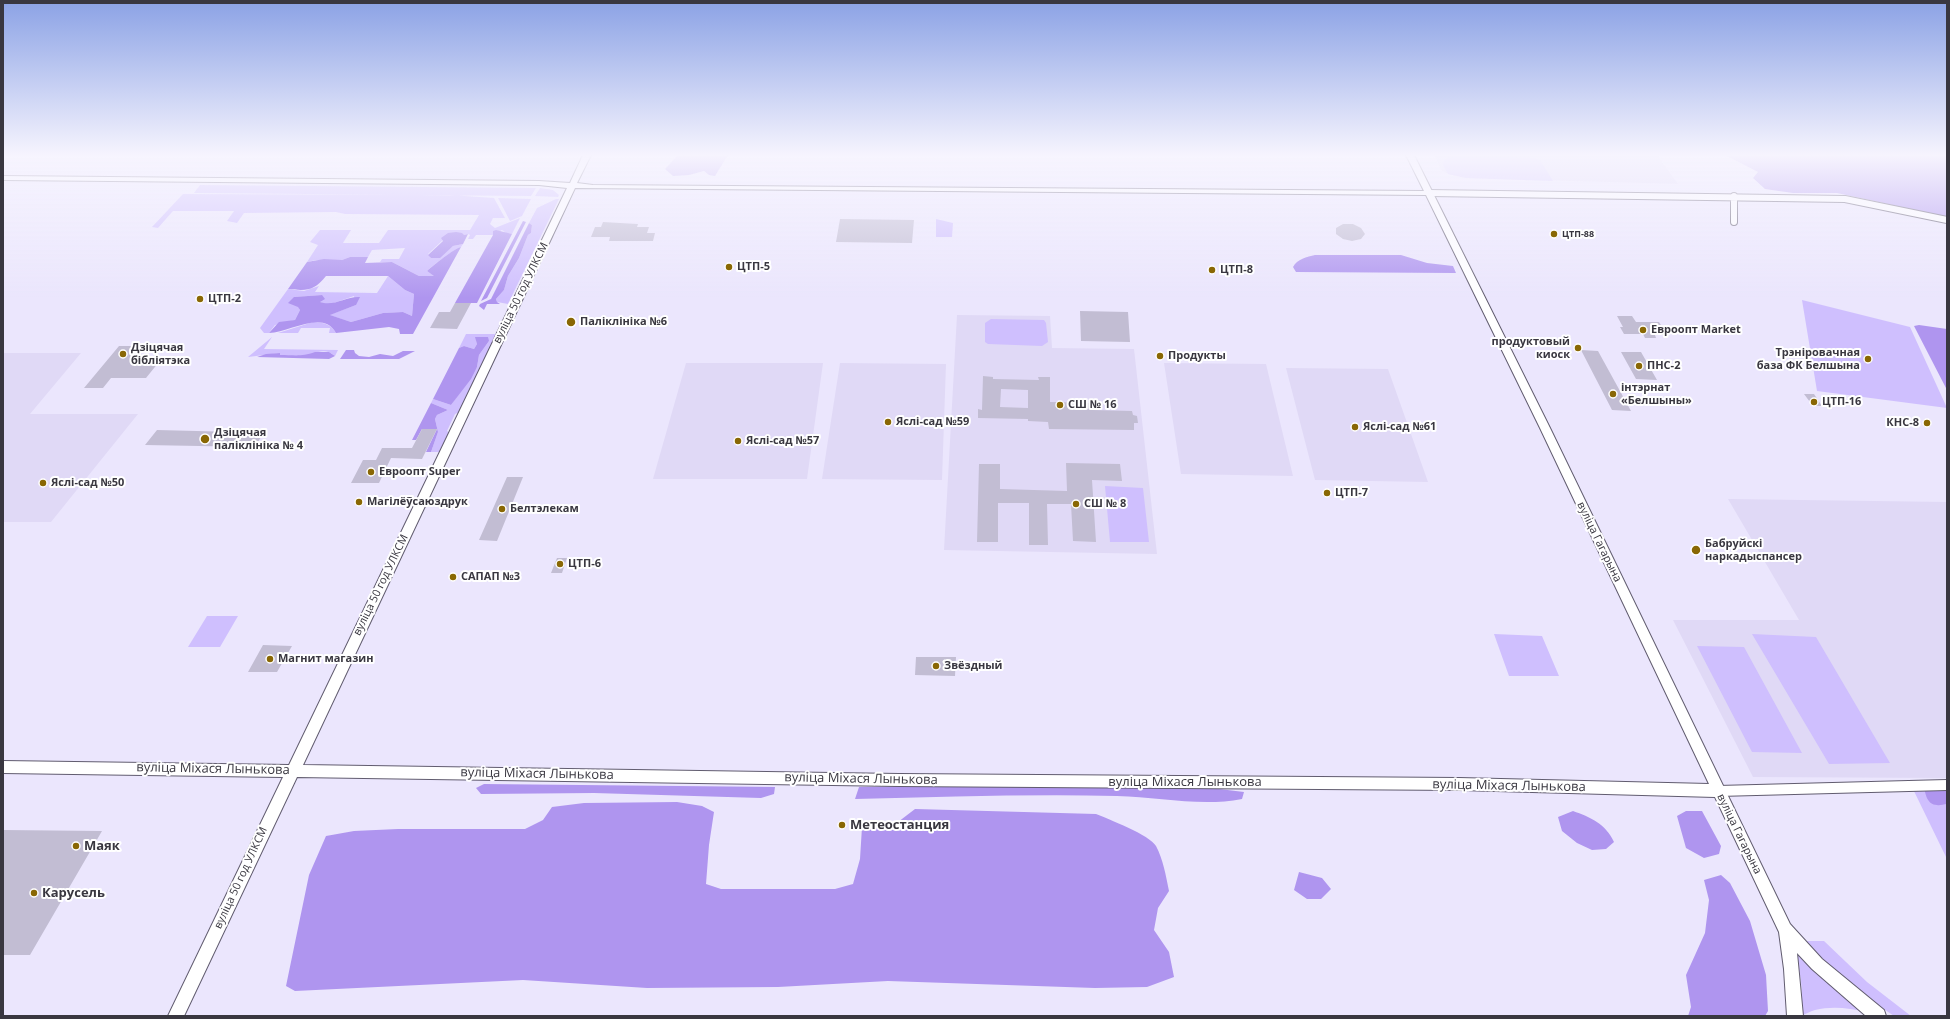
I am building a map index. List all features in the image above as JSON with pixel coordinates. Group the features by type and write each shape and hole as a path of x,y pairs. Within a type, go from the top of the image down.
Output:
{"main road":[{"name":"вуліца 50 год УЛКСМ","path":"176,1016 564,203"},
{"name":"вуліца Гагарына","path":"1434,203 1541,421 1718,791 1786,929 1817,964 1878,1016"},
{"name":"вуліца Міхася Лынькова","path":"3,767 907,780 1453,784 1718,791"},
{"name":"вуліца Гагарына","path":"1786,929 1792,969 1795,1016"}],"street":[{"path":"1734,203 1734,222"},
{"path":"1862,203 1947,220"},
{"path":"1718,791 1817,790 1947,785"}],"shaded area":[{"path":"175,203 497,203 505,218 493,218 490,224 495,228 520,218 512,234 506,233 502,230 493,235 476,235 473,239 468,239 470,235 468,234 443,240 428,254 431,258 437,258 453,246 463,244 461,247 427,271 435,276 419,276 392,262 380,262 382,259 399,259 405,248 372,250 368,257 350,257 342,260 316,260 307,262 318,245 310,242 320,230 351,230 343,243 379,243 388,230 470,230 479,215 345,214 336,212 244,213 237,223 227,221 234,211 173,211 158,228 152,227"},
{"path":"500,203 529,203 522,216 510,221"},
{"path":"548,203 557,203 508,304 497,302 496,299 504,290 508,276 519,258 528,235 531,233 532,225 529,223 537,208"},
{"path":"1881,203 1947,203 1947,217"},
{"path":"936,219 953,223 952,237 936,237"},
{"path":"523,221 526,222 487,298 481,301"},
{"path":"529,223 532,225 531,233 528,235 519,258 508,276 504,290 496,299 500,304 487,304 484,310 479,306 480,304 491,299"},
{"path":"496,230 512,234 477,303 455,303 493,235 493,231"},
{"path":"456,232 464,235 468,234 463,244 453,246 440,258 431,258 428,255 443,241 441,238 448,233"},
{"path":"461,247 413,334 400,334 399,329 389,327 336,333 330,326 323,323 314,322 269,333 279,322 295,320 300,310 298,307 288,303 294,297 322,295 325,299 320,302 330,303 360,297 356,305 330,315 351,322 383,313 403,312 412,316 414,294 405,290 388,276 326,276 318,285 310,289 288,289 307,262 324,259 342,260 350,257 368,257 365,263 392,262 419,276 434,276 427,271 439,261"},
{"path":"1315,255 1401,255 1427,263 1453,266 1456,273 1296,272 1293,267 1297,262"},
{"path":"388,276 405,290 414,294 412,316 403,312 383,313 351,322 329,315 356,305 354,296 328,305 320,302 322,295 294,297 300,310 295,320 275,325 269,333 264,333 260,328 288,289 304,291 319,286 315,292 377,293"},
{"name":"Трэніровачная база ФК Белшына","path":"1802,300 1910,327 1947,408 1817,391"},
{"path":"957,315 1050,316 1052,348 1134,349 1157,554 944,550"},
{"path":"991,319 1044,320 1046,323 1048,342 1042,346 988,344 985,342 985,323"},
{"path":"313,322 326,324 336,333 329,333 330,328 301,328 298,333 278,333"},
{"path":"1919,325 1947,329 1947,390 1914,326"},
{"path":"466,334 501,334 465,410 455,414 447,431 452,435 444,452 431,452 438,432 435,419 437,415 448,410 431,403 433,399 451,405 477,367 479,355 489,341 476,337 477,344 474,349 464,346 459,348"},
{"path":"272,337 264,349 338,350 335,356 331,353 322,351 302,357 280,355 280,353 248,357"},
{"path":"475,337 488,337 489,341 479,355 477,367 471,379 451,405 433,399 459,348 464,346 474,349 477,344"},
{"path":"346,350 354,350 359,356 369,357 380,354 393,356 403,351 415,351 399,359 340,359"},
{"path":"315,352 329,352 335,356 329,359 257,357 266,354 280,353 280,355 306,355"},
{"name":"Яслі-сад №50","path":"3,353 81,353 30,414 138,414 51,522 3,522"},
{"name":"Яслі-сад №57","path":"686,363 823,363 807,479 653,479"},
{"name":"Яслі-сад №59","path":"840,363 946,364 942,480 822,479"},
{"path":"1164,363 1266,364 1293,476 1181,474"},
{"name":"Яслі-сад №61","path":"1286,368 1388,369 1428,482 1315,480"},
{"path":"431,403 448,410 437,415 435,419 438,432 431,452 426,452 437,429 422,429 416,440 412,440"},
{"path":"1105,486 1143,488 1149,542 1110,542"},
{"path":"1728,499 1947,502 1947,778 1753,777 1673,620 1799,620"},
{"path":"207,616 238,616 220,647 188,647"},
{"path":"1494,634 1542,636 1559,676 1509,676"},
{"path":"1752,634 1816,637 1890,763 1829,764"},
{"path":"1697,646 1744,647 1802,753 1752,752"},
{"path":"484,784 775,787 774,794 761,798 594,793 481,794 476,788"},
{"path":"1098,785 1211,788 1244,792 1242,799 1211,802 1084,795 855,799 859,787"},
{"path":"1947,785 1947,804 1938,805 1929,801 1924,786"},
{"path":"1924,786 1944,804 1947,804 1947,859 1912,787"},
{"path":"677,802 702,806 714,812 709,845 706,884 721,889 835,889 853,884 860,859 862,827 898,822 915,809 1096,814 1146,837 1156,846 1161,856 1169,891 1158,908 1154,930 1169,952 1174,977 1147,987 1095,988 888,981 778,987 647,988 523,980 295,991 286,986 309,875 326,836 354,831 398,829 525,829 543,820 552,807 584,803"},
{"path":"1573,811 1597,822 1607,830 1614,842 1606,849 1592,850 1577,843 1562,831 1558,817"},
{"path":"1686,811 1702,811 1721,846 1719,854 1704,858 1686,848 1677,816"},
{"path":"1299,872 1322,878 1331,889 1321,899 1307,899 1294,890"},
{"path":"1721,875 1730,883 1750,921 1766,975 1768,1011 1765,1016 1688,1016 1691,1007 1686,975 1705,933 1709,900 1704,880"},
{"path":"1801,941 1824,941 1867,982 1911,1016 1894,1016 1846,983"},
{"path":"1793,948 1839,992 1866,1012 1828,1008 1813,1011 1800,1016 1802,989"}],"building":[{"path":"840,219 914,220 912,243 836,242"},
{"path":"603,222 638,224 637,227 649,227 647,233 655,233 653,241 609,241 610,237 591,237 595,227 601,227"},
{"path":"1343,224 1353,224 1361,228 1365,234 1361,239 1352,241 1343,239 1336,234 1336,228"},
{"path":"455,303 471,303 457,329 430,328 439,312 450,312"},
{"path":"1080,311 1128,312 1130,342 1081,341"},
{"name":"Евроопт Market","path":"1617,316 1632,316 1636,322 1659,322 1667,335 1655,335 1656,338 1645,338 1643,334 1624,334 1620,327 1623,327"},
{"path":"119,346 138,346 130,356 163,357 146,378 111,378 103,388 84,388"},
{"name":"інтэрнат «Белшыны»","path":"1581,350 1598,351 1631,411 1612,410"},
{"name":"ПНС-2","path":"1621,352 1641,352 1657,380 1636,379"},
{"name":"СШ № 16","path":"983,376 993,377 993,379 1039,380 1038,377 1050,377 1050,402 1092,403 1092,410 1132,411 1133,415 1137,416 1138,423 1134,423 1134,430 1049,429 1048,422 1028,421 1028,419 978,418 978,409 982,410","holes":["1001,389 1028,390 1028,408 1000,407"]},
{"name":"ЦТП-16","path":"1804,394 1814,394 1822,406 1813,406"},
{"path":"422,429 437,429 422,459 391,458 379,483 351,483 363,460 376,460 382,448 412,448"},
{"name":"Дзіцячая паліклініка № 4","path":"157,430 264,432 255,447 145,445"},
{"name":"СШ № 8","path":"1066,463 1120,464 1122,481 1092,480 1096,542 1073,541 1071,504 1047,504 1048,545 1029,545 1029,503 998,503 998,542 977,542 979,464 1000,464 1000,489 1067,491"},
{"name":"Белтэлекам","path":"507,477 523,477 497,541 479,540"},
{"name":"ЦТП-6","path":"557,558 567,558 562,573 551,573"},
{"name":"Магнит магазин","path":"263,645 292,646 277,672 248,672"},
{"name":"Звёздный","path":"916,657 956,657 955,676 915,675"},
{"name":"Карусель","path":"3,830 102,831 30,955 3,955"}],"place":[{"name":"ЦТП-88","path":"1554,234"},
{"name":"ЦТП-5","path":"729,267"},
{"name":"ЦТП-8","path":"1212,270"},
{"name":"ЦТП-2","path":"200,299"},
{"name":"Паліклініка №6","path":"571,322"},
{"name":"Евроопт Market","path":"1643,330"},
{"name":"продуктовый киоск","path":"1578,348"},
{"name":"Дзіцячая бібліятэка","path":"123,354"},
{"name":"Продукты","path":"1160,356"},
{"name":"Трэніровачная база ФК Белшына","path":"1868,359"},
{"name":"ПНС-2","path":"1639,366"},
{"name":"інтэрнат «Белшыны»","path":"1613,394"},
{"name":"ЦТП-16","path":"1814,402"},
{"name":"СШ № 16","path":"1060,405"},
{"name":"Яслі-сад №59","path":"888,422"},
{"name":"КНС-8","path":"1927,423"},
{"name":"Яслі-сад №61","path":"1355,427"},
{"name":"Дзіцячая паліклініка № 4","path":"205,439"},
{"name":"Яслі-сад №57","path":"738,441"},
{"name":"Евроопт Super","path":"371,472"},
{"name":"Яслі-сад №50","path":"43,483"},
{"name":"ЦТП-7","path":"1327,493"},
{"name":"Магілёўсаюздрук","path":"359,502"},
{"name":"СШ № 8","path":"1076,504"},
{"name":"Белтэлекам","path":"502,509"},
{"name":"Бабруйскі наркадыспансер","path":"1696,550"},
{"name":"ЦТП-6","path":"560,564"},
{"name":"САПАП №3","path":"453,577"},
{"name":"Магнит магазин","path":"270,659"},
{"name":"Звёздный","path":"936,666"},
{"name":"Метеостанция","path":"842,825"},
{"name":"Маяк","path":"76,846"},
{"name":"Карусель","path":"34,893"}]}
